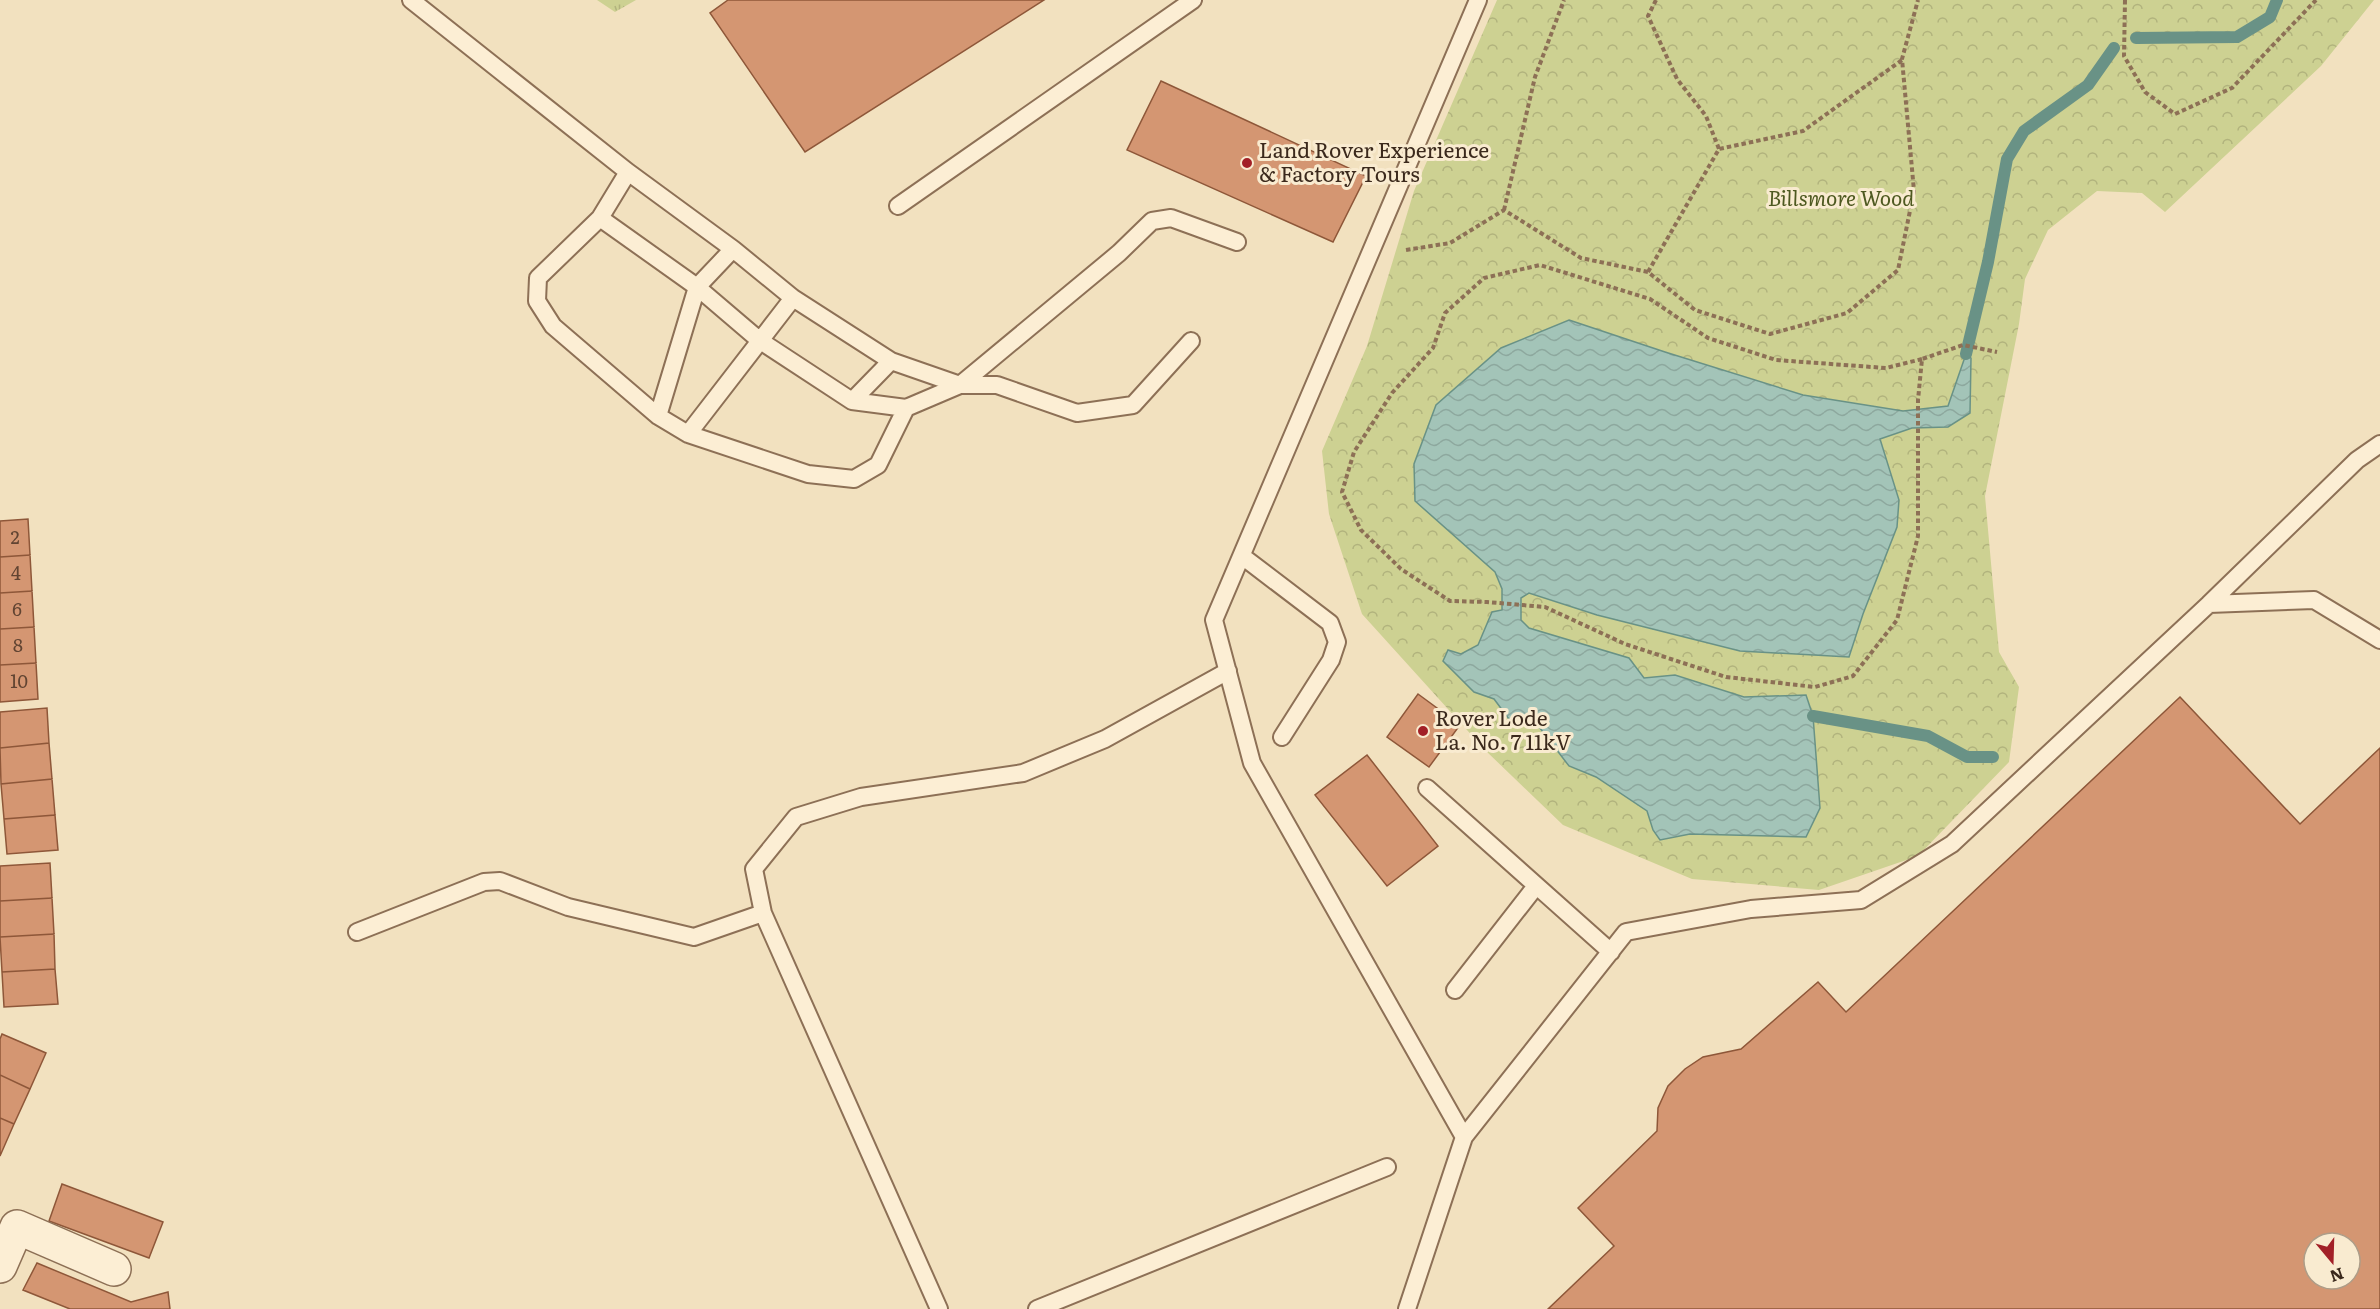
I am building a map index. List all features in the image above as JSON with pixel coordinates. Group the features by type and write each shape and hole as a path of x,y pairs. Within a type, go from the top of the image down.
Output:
{"street":[{"path":"0,1266 17,1227 114,1269"}],"lane":[{"path":"411,0 628,172 733,249 793,298 891,361 960,385 997,385 1077,413 1133,405 1191,341"},
{"path":"898,206 1193,0"},
{"path":"1464,1137 1252,763 1214,620 1478,0"},
{"path":"628,172 600,218 538,278 537,301 553,326 658,416 688,434 808,474 854,479 878,465 906,408"},
{"path":"600,218 697,287 759,340 852,401 906,408 960,385 1119,253 1152,221 1171,218 1237,243"},
{"path":"658,416 697,287 733,249"},
{"path":"688,434 793,298"},
{"path":"852,401 891,361"},
{"path":"1407,1309 1464,1137 1626,932 1751,909 1861,900 1952,844 2209,604 2357,460 2380,444"},
{"path":"1242,556 1330,623 1337,642 1331,660 1282,737"},
{"path":"2209,604 2314,600 2380,640"},
{"path":"939,1309 763,913 754,869 796,817 861,798 1023,774 1106,739 1228,671"},
{"path":"1427,788 1611,952"},
{"path":"357,932 484,882 500,881 568,907 694,937 763,913"},
{"path":"1455,990 1536,885"},
{"path":"1036,1309 1388,1167"}],"path":[{"path":"1370,255 1450,243 1504,210 1535,77 1564,0"},
{"path":"1656,0 1648,16 1677,79 1706,116 1719,149"},
{"path":"1504,210 1581,258 1648,272 1695,310 1770,334 1847,313 1898,270 1914,191 1902,59 1918,0"},
{"path":"2125,0 2124,56 2145,93 2175,114 2232,88 2316,0"},
{"path":"1648,272 1719,149 1803,131 1902,59"},
{"path":"1922,359 1918,400 1920,435 1918,536 1897,620 1853,675 1815,687 1726,677 1625,644 1545,608 1450,601 1401,569 1361,530 1342,492 1354,452 1392,393 1433,348 1446,313 1484,278 1540,264 1650,299 1708,338 1776,360 1886,368 1963,345 1997,352"}],"green space":[{"path":"597,0 636,0 615,12"},
{"name":"Billsmore Wood","path":"1497,0 2374,0 2321,66 2165,212 2142,193 2097,191 2048,230 2025,279 2019,324 1985,496 1999,652 2019,687 2009,762 1918,856 1819,890 1692,879 1563,825 1486,751 1362,614 1329,514 1322,451 1367,346 1414,191","holes":["1569,320 1803,395 1903,411 1948,406 1967,354 1948,427 1912,428 1880,439 1899,500 1849,657 1740,651 1597,615 1529,593"]}],"water":[{"path":"1569,320 1803,395 1903,411 1948,406 1966,354 1971,358 1970,413 1948,427 1912,428 1880,439 1899,500 1897,527 1849,657 1740,651 1597,615 1529,593 1521,598 1521,620 1529,628 1629,658 1644,678 1675,675 1744,697 1806,695 1813,716 1820,808 1806,837 1690,834 1660,840 1653,830 1647,811 1596,777 1569,766 1536,723 1509,719 1494,699 1474,692 1443,661 1448,650 1461,654 1478,645 1492,612 1502,610 1502,589 1495,572 1415,501 1414,464 1436,405 1501,348"}],"building":[{"path":"728,0 1044,0 805,152 710,13"},
{"name":"Land Rover Experience & Factory Tours","path":"1161,81 1366,176 1333,242 1127,150"},
{"path":"28,519 30,555 0,557 0,521"},
{"path":"30,555 32,591 0,593 0,557"},
{"path":"32,591 34,627 0,629 0,593"},
{"path":"34,627 36,663 0,665 0,629"},
{"path":"36,663 38,699 0,702 0,665"},
{"name":"Rover Lode La. No. 7 11kV","path":"1418,694 1460,725 1429,767 1387,737"},
{"path":"2180,697 2300,824 2380,748 2380,1309 1548,1309 1614,1246 1578,1208 1657,1131 1658,1108 1668,1086 1685,1069 1703,1057 1741,1049 1818,982 1846,1012"},
{"path":"47,708 49,743 0,748 0,712"},
{"path":"49,743 52,779 1,784 0,748"},
{"path":"1367,755 1438,846 1387,886 1315,795"},
{"path":"52,779 55,815 4,819 1,784"},
{"path":"55,815 58,850 7,854 4,819"},
{"path":"50,863 52,898 0,901 0,866"},
{"path":"52,898 54,934 0,937 0,901"},
{"path":"54,934 55,969 2,972 0,937"},
{"path":"55,969 58,1004 4,1007 2,972"},
{"path":"2,1034 46,1053 30,1089 0,1075"},
{"path":"0,1075 30,1089 14,1124 0,1118"},
{"path":"0,1118 14,1124 0,1156"},
{"path":"62,1184 163,1222 149,1258 49,1221"},
{"path":"37,1263 131,1302 168,1292 170,1309 70,1309 23,1290"}],"waterway":[{"path":"2136,38 2237,37 2270,17 2277,0"},
{"path":"1966,354 1988,262 2007,159 2024,131 2088,85 2114,48"},
{"path":"1813,716 1928,736 1967,757 1993,757"}],"place":[{"name":"Land Rover Experience & Factory Tours","path":"1247,163"},
{"name":"Rover Lode La. No. 7 11kV","path":"1423,731"}]}
